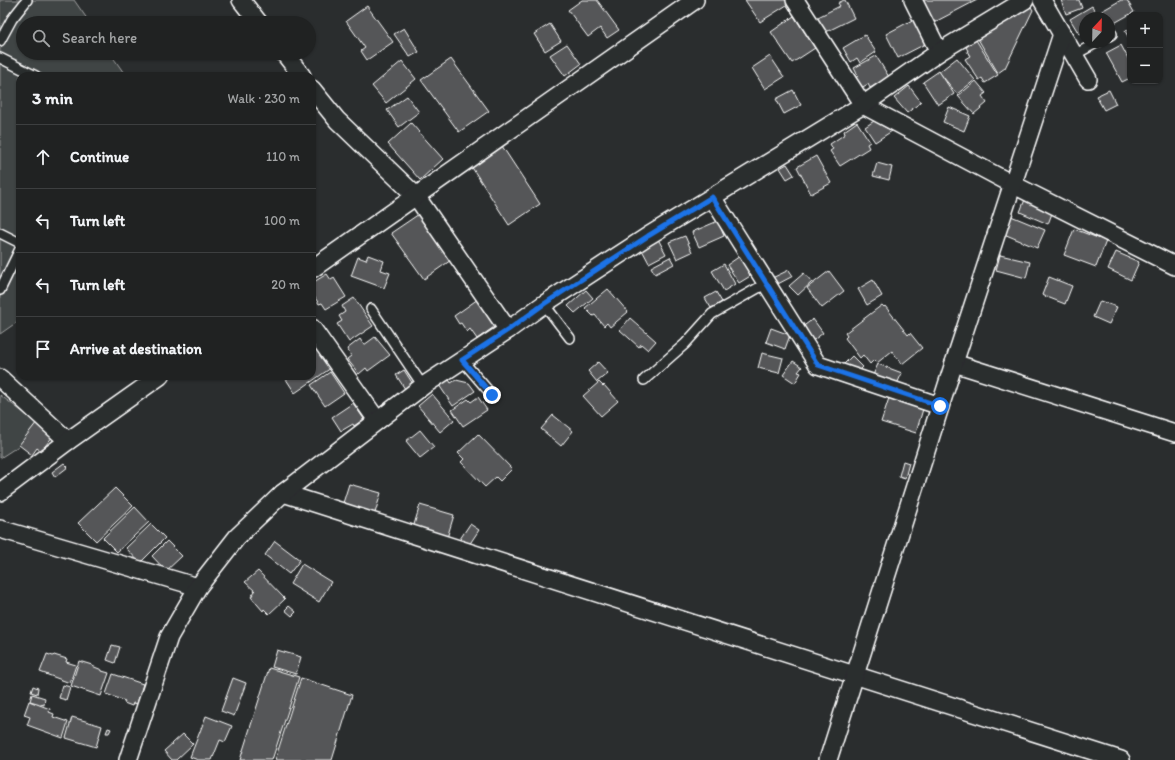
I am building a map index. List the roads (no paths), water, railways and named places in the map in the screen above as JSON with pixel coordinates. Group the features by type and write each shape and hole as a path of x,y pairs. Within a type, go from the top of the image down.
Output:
{"street":[{"path":"241,0 254,16"},
{"path":"316,266 695,0"},
{"path":"795,0 863,105 1012,184 1175,266"},
{"path":"913,0 939,52"},
{"path":"128,760 170,637 198,587 237,537 283,493 423,386 508,330 544,304 648,236 863,105 939,52 1025,0"},
{"path":"1042,0 1088,79"},
{"path":"828,760 940,406 1062,34"},
{"path":"289,60 299,72"},
{"path":"316,93 337,120 416,196 508,330"},
{"path":"712,197 818,365 940,406"},
{"path":"316,334 377,420"},
{"path":"954,363 1175,433"},
{"path":"0,378 68,441"},
{"path":"0,492 68,441 154,380"},
{"path":"283,493 1121,760"},
{"path":"0,529 198,587"}],"lane":[{"path":"0,41 12,19 27,0"},
{"path":"1074,55 1087,48"},
{"path":"0,58 28,72"},
{"path":"0,233 16,241"},
{"path":"0,290 16,257"},
{"path":"644,380 685,344 712,314 767,283"},
{"path":"544,304 570,338"},
{"path":"371,309 423,386"},
{"path":"462,360 492,395"}]}
